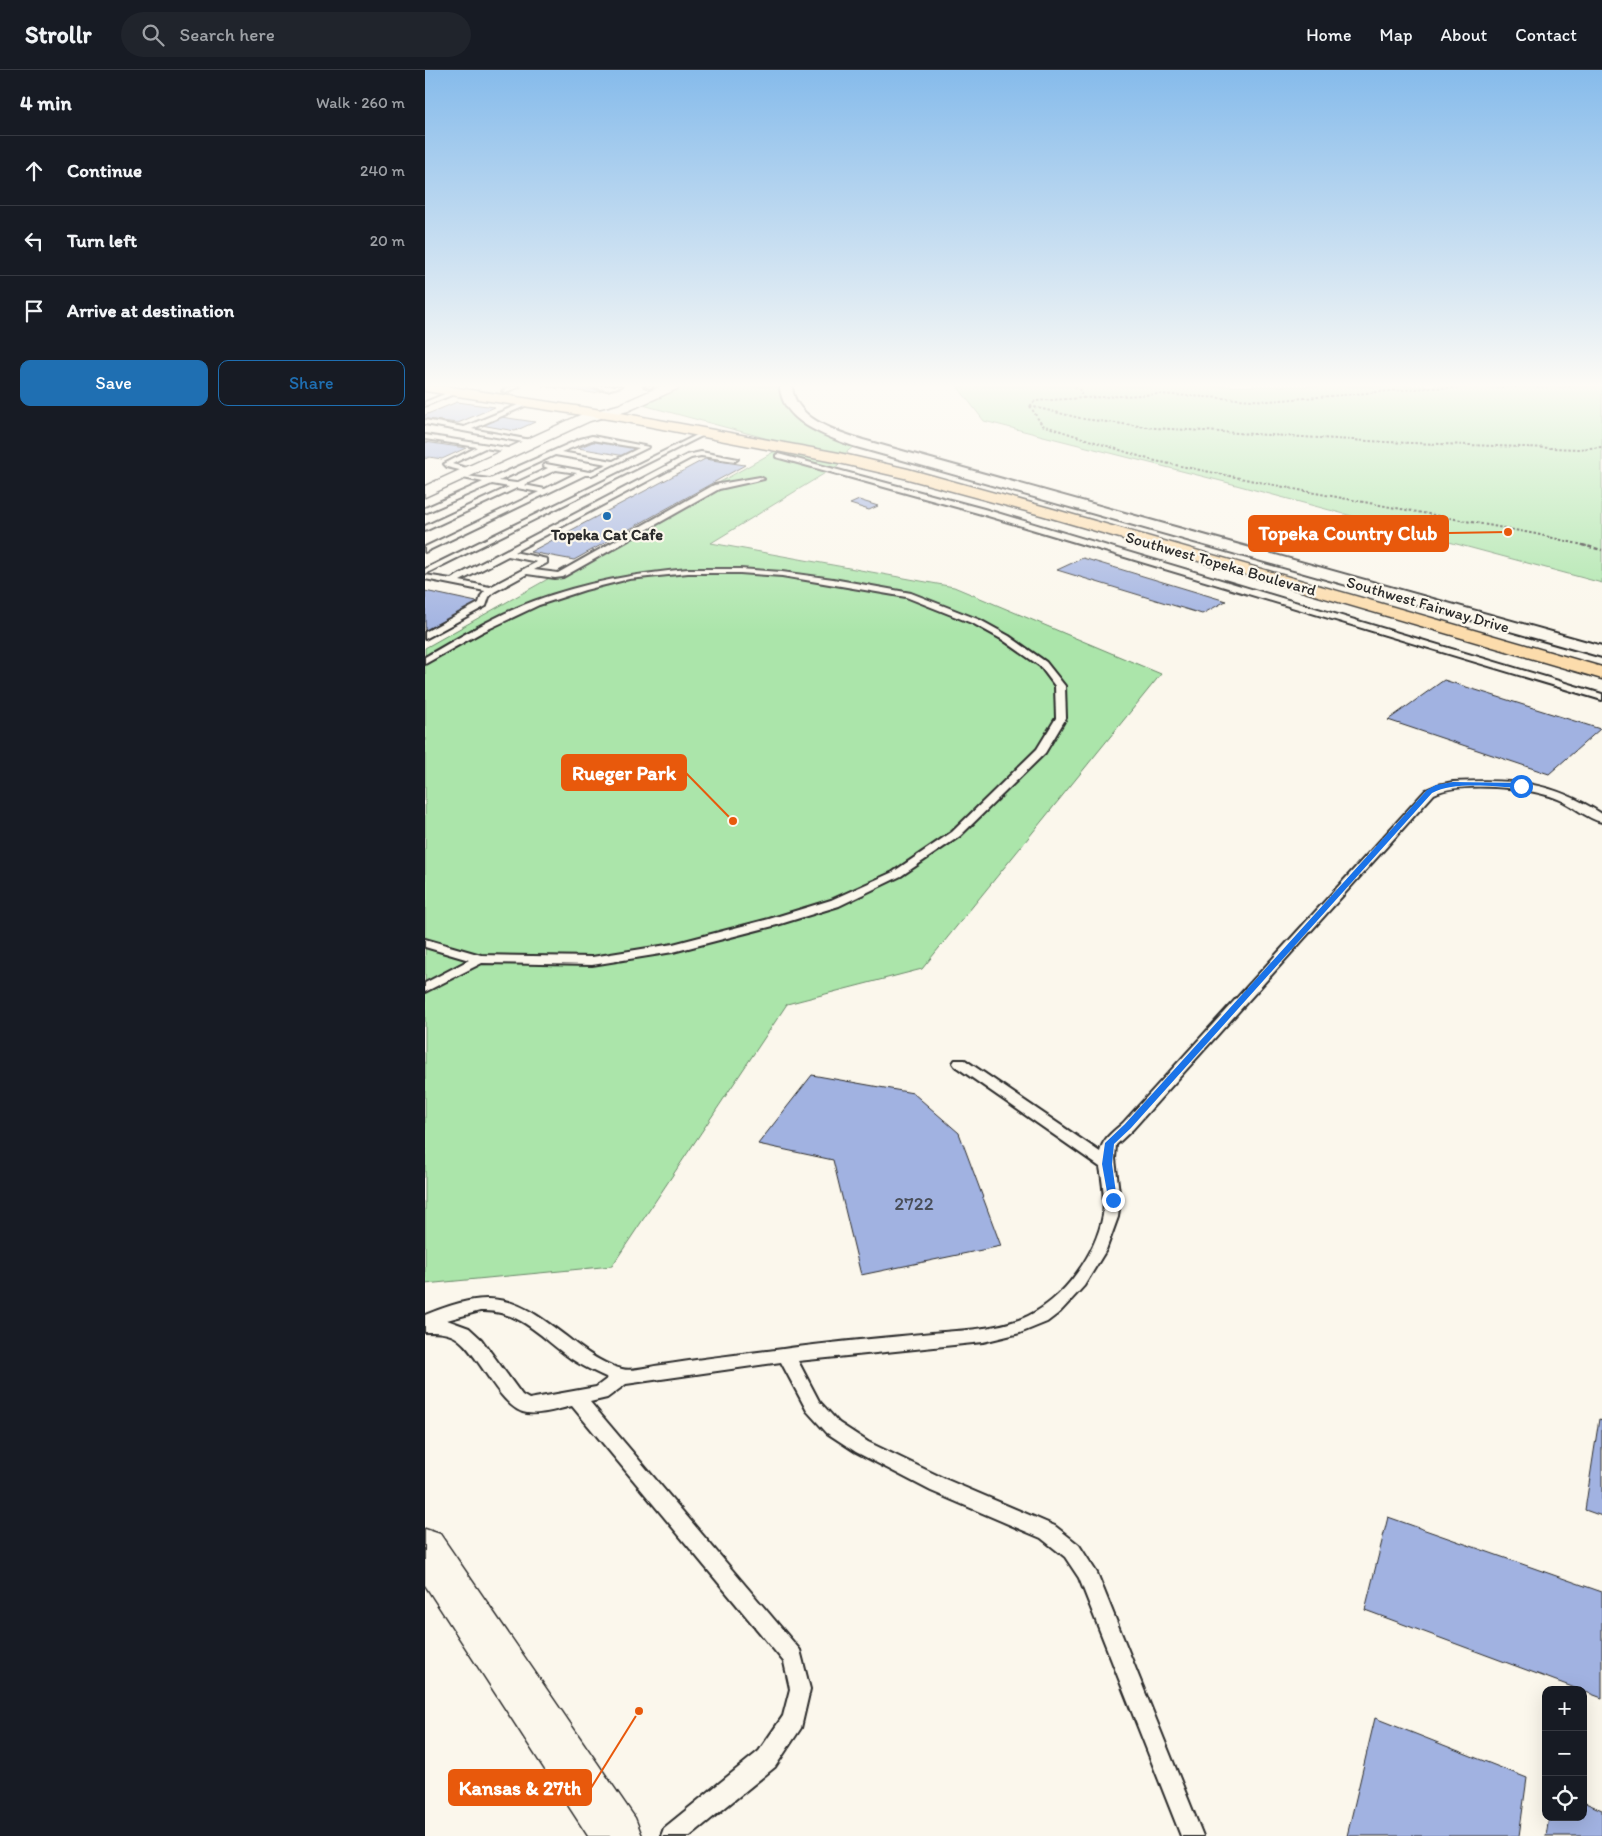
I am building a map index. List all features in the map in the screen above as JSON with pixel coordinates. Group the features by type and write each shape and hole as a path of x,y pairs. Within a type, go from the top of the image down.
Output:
{"main road":[{"path":"425,492 476,468"},
{"name":"Southwest Topeka Boulevard","path":"879,468 1029,507 1602,673"},
{"path":"425,1548 617,1836"}],"street":[{"name":"Southwest Fairway Drive","path":"945,468 1602,652"}],"lane":[{"path":"455,468 490,481 603,501"},
{"path":"425,511 517,468"},
{"path":"425,529 553,468"},
{"path":"557,468 639,482"},
{"path":"425,550 546,491 598,468"},
{"path":"425,572 632,468"},
{"path":"452,582 667,468"},
{"path":"825,468 981,510 1602,697"},
{"path":"526,571 557,576 717,487 760,479"},
{"path":"425,636 483,604 485,596 491,590 544,561 507,553"},
{"path":"425,660 479,630 536,603 582,588 629,577 688,571 740,571 833,581 908,595 977,622 1006,638 1043,664 1060,686 1061,718 1041,750 955,834 888,878 835,903 773,922 673,948 592,961 479,959 425,943"},
{"path":"425,576 491,590"},
{"path":"425,1324 444,1326 463,1333 475,1344 517,1400 527,1406 601,1393 622,1377 786,1355 983,1335 1010,1330 1041,1317 1063,1299 1093,1263 1109,1227 1113,1200 1107,1164 1110,1143 1135,1119 1430,792 1439,787 1453,784 1521,786 1539,789 1572,801 1602,819"},
{"path":"425,988 479,959"},
{"path":"960,1063 1107,1164"},
{"path":"425,1324 451,1312 482,1304 502,1305 521,1314 579,1355 622,1377"},
{"path":"786,1355 813,1406 833,1428 862,1447 938,1485 1048,1532 1072,1551 1087,1573 1192,1836"},
{"path":"575,1398 793,1657 800,1689 793,1720 767,1759 672,1836"}],"path":[{"path":"1193,468 1536,534 1602,550"}],"green space":[{"path":"744,468 833,468 711,543 954,587 1161,674 922,969 787,1004 612,1266 425,1284 425,648"},
{"path":"1171,468 1602,468 1602,583"}],"building":[{"path":"687,468 739,468 574,560 530,552"},
{"path":"859,500 878,506 869,510 850,504"},
{"path":"1083,558 1226,601 1202,614 1057,570"},
{"path":"425,591 481,603 425,633"},
{"path":"1444,680 1600,729 1549,774 1388,720"},
{"path":"812,1075 913,1093 959,1133 1001,1246 861,1275 833,1160 758,1144"},
{"path":"1599,1419 1602,1420 1602,1516 1585,1510"},
{"path":"1388,1517 1602,1592 1602,1698 1587,1692 1587,1686 1570,1686 1365,1610"},
{"path":"1375,1718 1527,1778 1519,1836 1347,1836"},
{"path":"1587,1804 1602,1810 1602,1836 1546,1836 1548,1821 1587,1821"}],"place":[{"name":"Topeka Cat Cafe","path":"607,516"},
{"name":"Topeka Country Club","path":"1508,532"},
{"name":"Rueger Park","path":"733,821"},
{"name":"Kansas & 27th","path":"639,1711"}],"route":[{"path":"1113,1200 1107,1164 1110,1143 1128,1126 1430,792 1439,787 1453,784 1521,786"}]}
